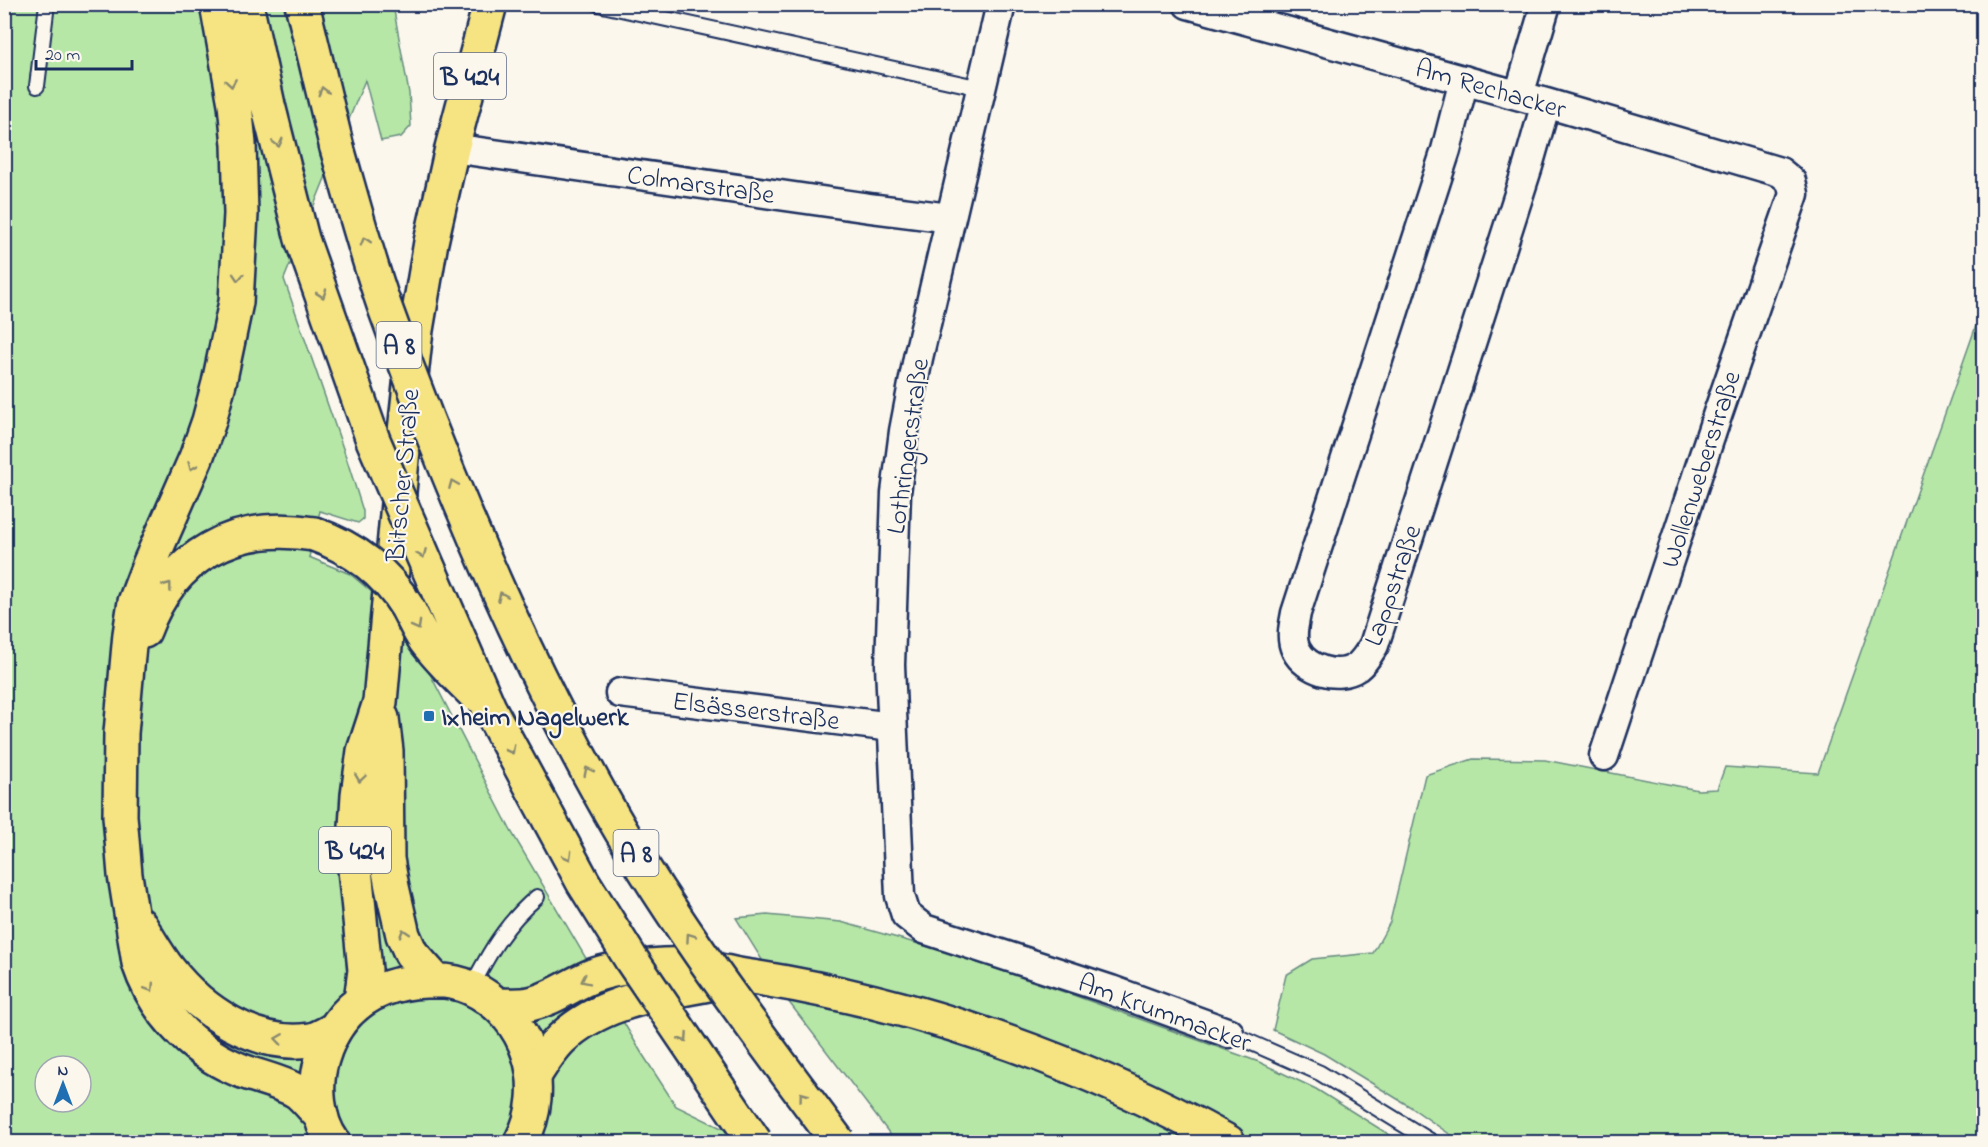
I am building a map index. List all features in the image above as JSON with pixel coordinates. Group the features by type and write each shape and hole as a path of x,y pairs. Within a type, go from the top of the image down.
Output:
{"main road":[{"path":"218,4 235,104 239,144 241,214 236,302 209,421 135,602 121,733 120,816 125,875 139,963 144,980 166,1015 191,1041 208,1054 232,1067 298,1092 327,1129"},
{"name":"A 8","path":"246,4 268,105 302,238 373,440 489,708 583,882 631,959 755,1143"},
{"name":"A 8","path":"302,4 337,148 383,302 441,457 521,641 600,795 671,910 838,1143"},
{"name":"Bitscher Straße","path":"436,981 411,953 403,935 392,886 387,859 386,751 380,702 416,330 431,242 452,148 490,4"},
{"path":"127,678 151,613 160,597 182,569 201,553 226,542 276,530 314,534 335,542 355,552 381,573 406,606 424,638 450,669 489,708"},
{"name":"Bitscher Straße","path":"361,1001 366,970 355,868 355,839 364,751 380,702"},
{"path":"132,912 156,951 182,984 211,1011 232,1024 258,1035 290,1041 311,1040 335,1029"},
{"path":"499,1005 530,1004 561,992 592,976 621,969 682,965 810,987 898,1008 997,1039 1100,1078 1158,1105 1228,1143"},
{"path":"534,1076 562,1038 574,1028 607,1009 626,1002 746,976"},
{"path":"327,1129 318,1092 319,1069 325,1048 345,1014 377,991 395,984 436,981 471,988 499,1005 522,1036 534,1076 535,1096 531,1119 521,1142"}],"street":[{"name":"Lothringerstraße","path":"900,896 890,665 896,492 904,431 918,358 1001,4"},
{"name":"Am Rechacker","path":"1188,4 1519,95 1780,172 1791,181"},
{"path":"1519,95 1546,4"},
{"name":"Lappstraße","path":"1464,80 1446,150 1296,613 1293,635 1296,650 1306,663 1322,672 1339,673 1355,669 1365,660 1374,645 1528,166 1546,103"},
{"name":"Colmarstraße","path":"452,148 950,218"},
{"name":"Wollenweberstraße","path":"1604,756 1718,413 1794,194 1791,181"},
{"name":"Elsässerstraße","path":"620,693 892,727"},
{"name":"Am Krummacker","path":"900,896 906,915 924,929 1111,990 1229,1033"}],"lane":[{"path":"37,86 47,4"},
{"path":"598,4 981,88"},
{"path":"471,988 489,952 506,927 537,897"},
{"name":"Am Krummacker","path":"1229,1033 1320,1073 1432,1143"}],"green space":[{"path":"5,5 393,5 409,93 411,126 401,137 381,141 365,80 284,279 363,511 363,519 358,523 320,511 309,557 350,574 390,607 413,641 511,831 641,1052 676,1106 750,1142 5,1142"},
{"path":"1983,306 1983,1142 1461,1142 1409,1106 1324,1054 1273,1030 1286,975 1312,959 1373,953 1390,922 1425,775 1473,759 1545,760 1698,790 1717,789 1725,767 1818,773"},
{"path":"767,915 841,922 940,950 1073,995 1259,1062 1316,1089 1401,1142 896,1142 785,997 736,918"}],"place":[{"name":"Ixheim Nagelwerk","path":"429,716"}]}
